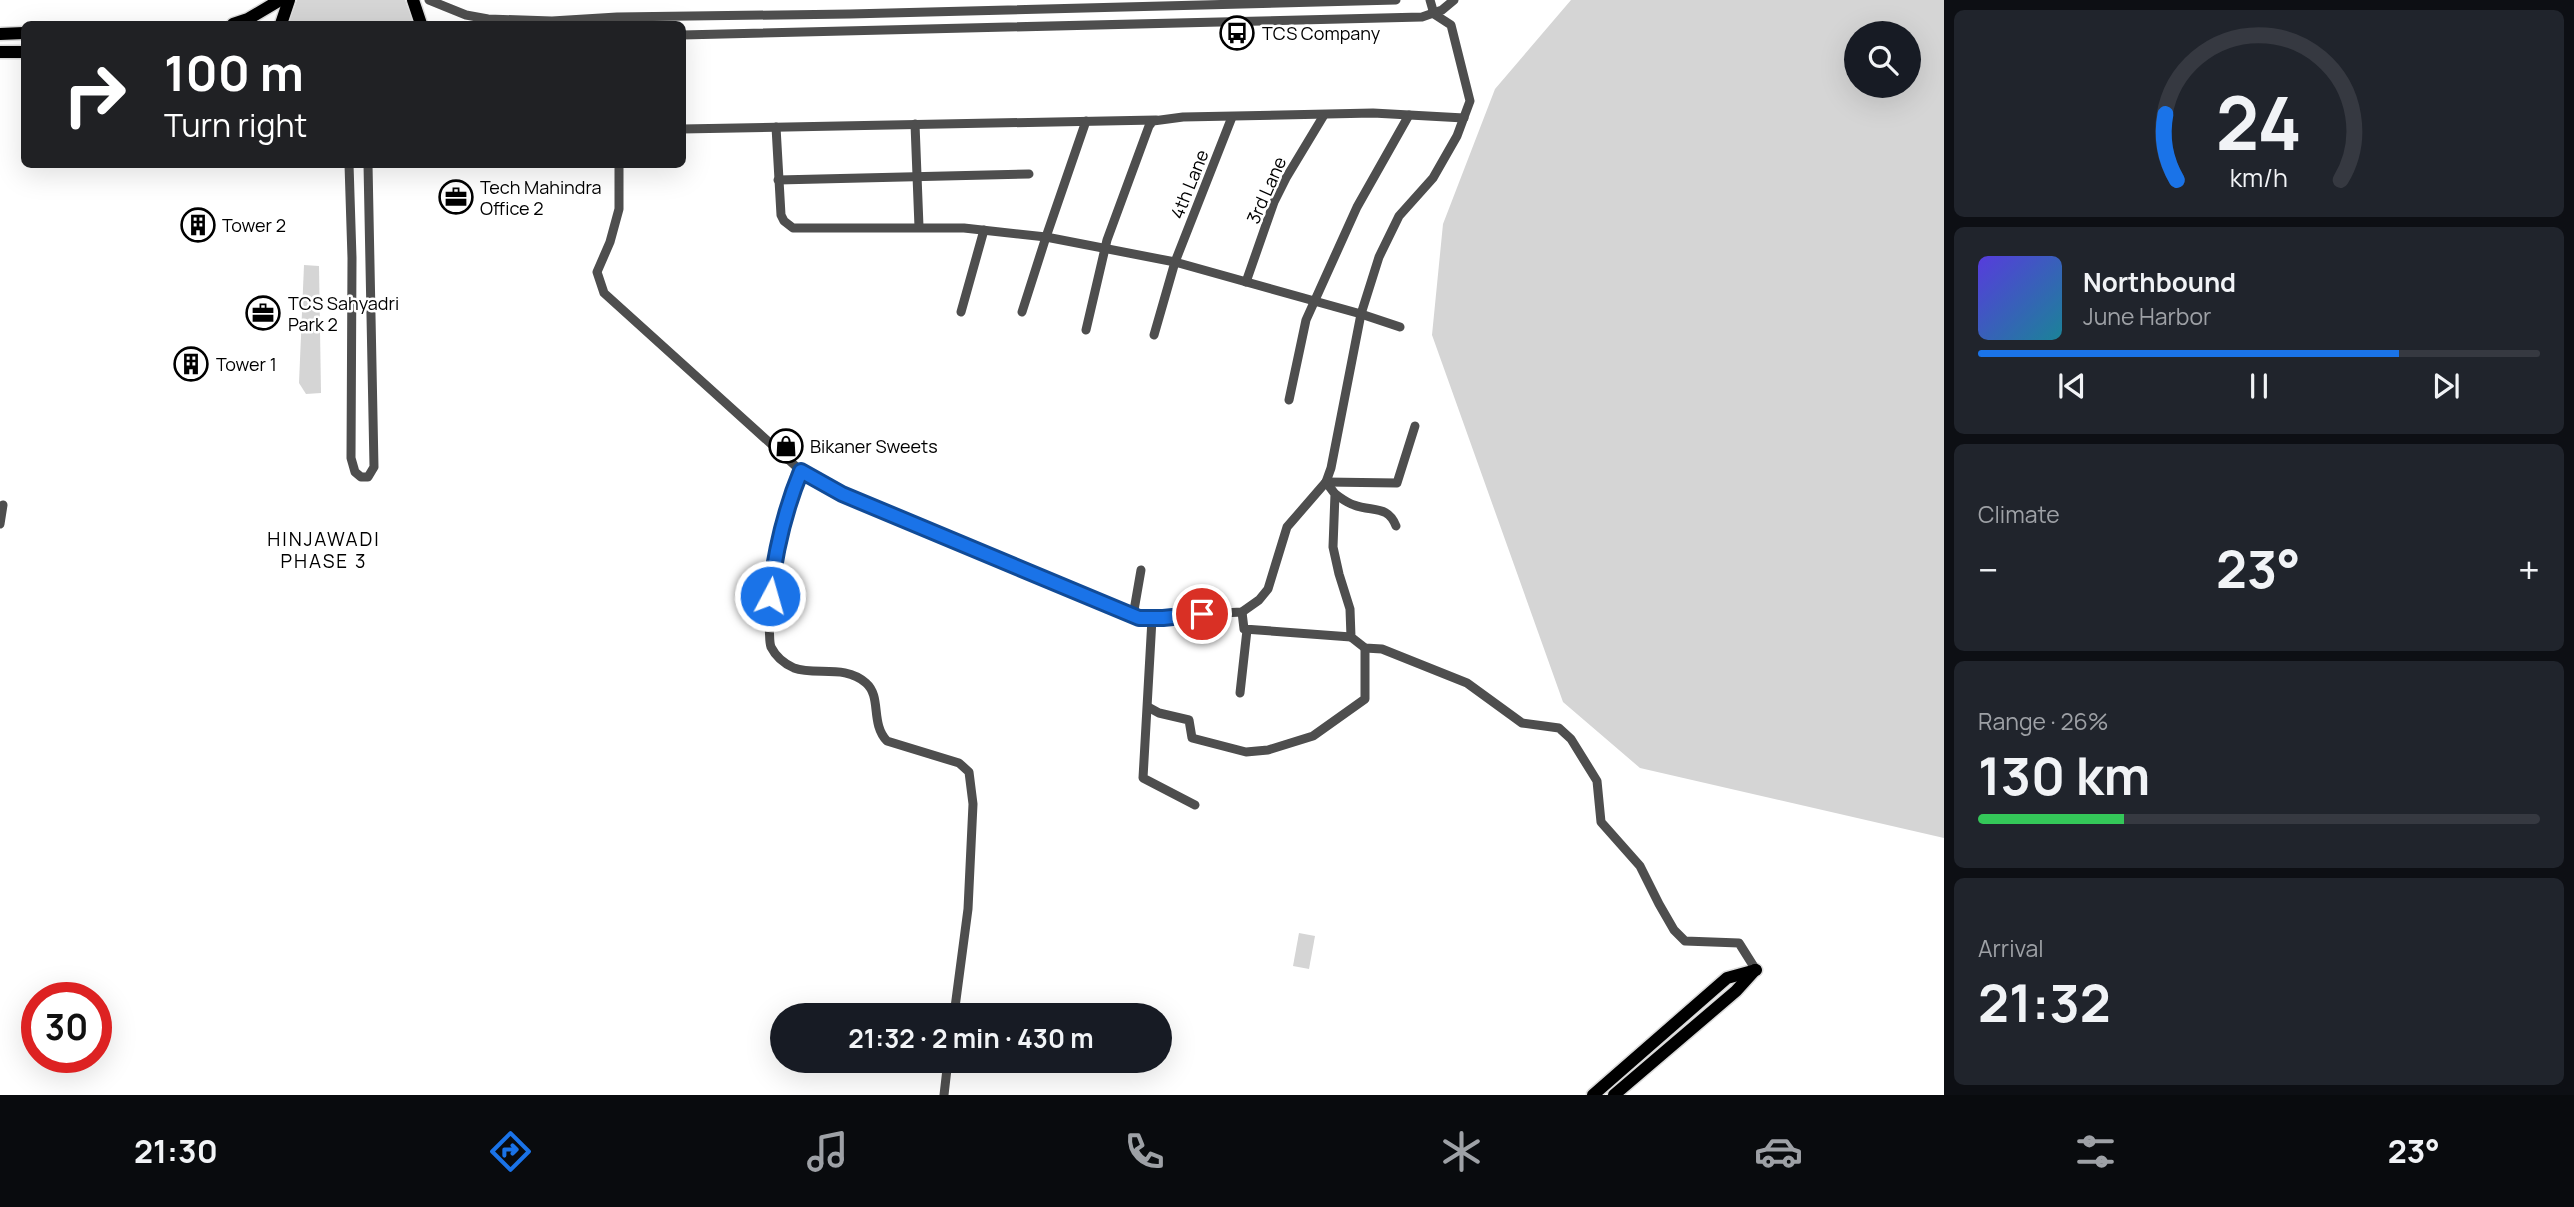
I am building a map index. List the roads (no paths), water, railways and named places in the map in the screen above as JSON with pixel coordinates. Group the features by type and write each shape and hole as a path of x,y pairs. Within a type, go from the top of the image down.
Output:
{"main road":[{"path":"242,21 280,0"},
{"path":"282,21 289,0"},
{"path":"413,0 420,21"},
{"path":"0,34 21,33"},
{"path":"0,52 21,51"},
{"path":"1593,1095 1727,978 1756,970"},
{"path":"1614,1095 1736,991 1756,970"}],"street":[{"path":"429,0 466,15 488,19 552,21 1396,0"},
{"path":"619,168 619,209 610,242 597,272 604,293 801,471 842,494 1133,616 1152,619 1182,614 1242,612 1259,600 1268,589 1287,527 1326,482 1361,314 1379,257 1399,216 1433,178 1457,136 1470,101 1451,24 1434,14 1430,0"},
{"path":"686,35 1422,17 1434,14 1454,0"},
{"path":"686,129 1324,115 1464,118"},
{"name":"3rd Lane","path":"1246,282 1286,178 1324,115"},
{"path":"1289,400 1306,320 1357,207 1409,115"},
{"name":"4th Lane","path":"1154,335 1175,262 1232,117"},
{"path":"1086,330 1107,240 1149,126 1153,121 1164,119"},
{"path":"1022,312 1086,121"},
{"path":"915,124 919,227"},
{"path":"776,127 780,215 793,228 919,227 984,230 1046,237 1175,262 1400,327"},
{"path":"349,168 352,258 351,458 355,472 362,477 369,477 374,467 368,168"},
{"path":"778,180 1028,174"},
{"path":"961,312 984,230"},
{"path":"1326,482 1397,483 1415,426"},
{"path":"801,471 787,506 774,562 769,617 770,646 782,662 797,669 850,674 867,683 875,699 879,732 887,741 958,763 970,772 973,804 968,909 956,1003"},
{"path":"1326,482 1335,494 1353,505 1388,512 1396,526"},
{"path":"1335,494 1334,547 1350,609 1351,637"},
{"path":"0,524 3,505"},
{"path":"1133,616 1141,570"},
{"path":"1242,612 1244,629 1351,637 1365,648 1382,649 1467,683 1522,723 1559,727 1571,739 1597,781 1601,822 1640,866 1674,930 1685,941 1739,943 1756,970"},
{"path":"1152,619 1143,778 1195,805"},
{"path":"1240,693 1247,630"},
{"path":"1148,707 1159,713 1189,720 1192,738 1246,752 1268,750 1312,736 1365,699 1365,648"},
{"path":"944,1095 947,1073"}],"place":[{"name":"TCS Company","path":"1237,33"},
{"name":"Tech Mahindra Office 2","path":"456,197"},
{"name":"Tower 2","path":"198,225"},
{"name":"TCS Sahyadri Park 2","path":"263,313"},
{"name":"Tower 1","path":"191,364"},
{"name":"Bikaner Sweets","path":"786,446"}],"district":[{"name":"HINJAWADI PHASE 3","path":"324,550"}]}
